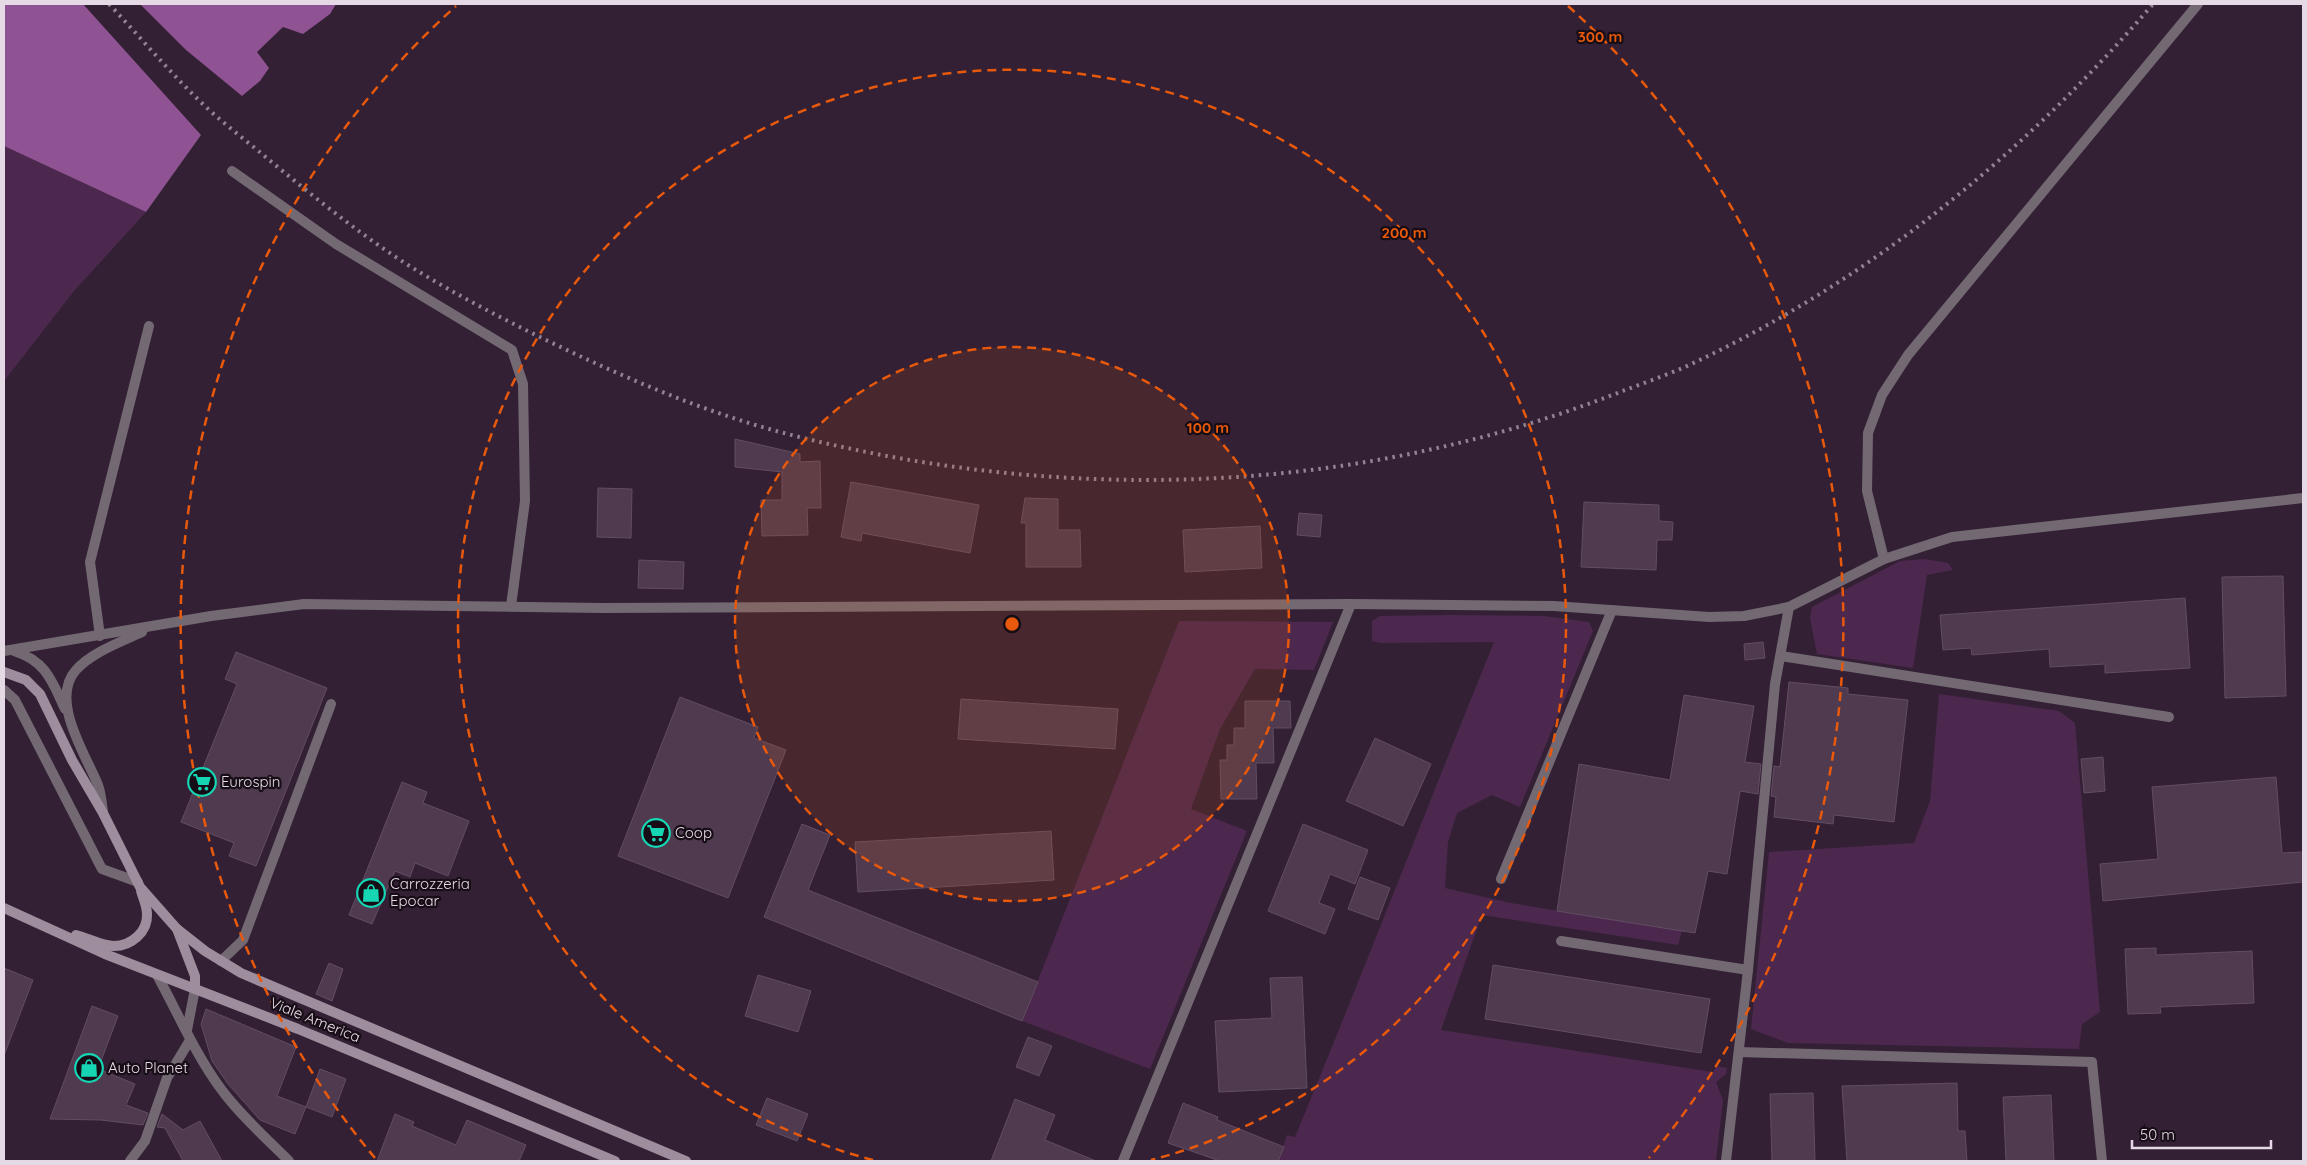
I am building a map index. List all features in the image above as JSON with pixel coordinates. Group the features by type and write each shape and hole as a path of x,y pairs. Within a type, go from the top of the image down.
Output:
{"main road":[{"path":"4,672 26,680 40,694 72,760 103,813 139,885 147,915 143,930 136,940 126,945 112,946 44,925"},
{"path":"139,885 177,929 195,976 195,989"},
{"name":"Viale America","path":"4,908 105,954 298,1029 615,1161"},
{"name":"Viale America","path":"177,929 222,961 249,977 686,1161"}],"street":[{"path":"1884,559 1867,491 1868,434 1882,395 1908,355 2198,4"},
{"path":"232,171 336,244 512,350 523,384 525,501 511,606"},
{"path":"100,636 90,562 149,326"},
{"path":"8,651 211,616 304,604 614,608 1350,604 1554,606 1709,617 1735,616 1789,607 1884,559 1952,537 2303,498"},
{"path":"1123,1161 1350,604"},
{"path":"1726,1161 1748,970 1775,684 1789,607"},
{"path":"1501,879 1612,610"},
{"path":"68,716 66,695 69,681 76,670 104,651 152,627"},
{"path":"8,651 26,655 47,672 99,788 103,813"},
{"path":"1781,656 2169,717"},
{"path":"4,690 15,700 102,869 139,885"},
{"path":"222,961 243,940 330,704"},
{"path":"1561,941 1748,970"},
{"path":"157,975 201,1060 221,1090 289,1161"},
{"path":"130,1161 145,1141 166,1078 189,1035 195,989"},
{"path":"1739,1052 2092,1062 2102,1161"}],"shaded area":[{"path":"4,4 83,4 201,135 146,212 4,146"},
{"path":"140,4 336,4 330,14 303,34 283,27 257,52 269,68 260,81 242,96 186,50"},
{"path":"4,146 146,212 74,291 4,381"},
{"path":"1925,559 1948,563 1953,570 1927,575 1913,668 1817,654 1810,618 1812,607 1900,561"},
{"path":"1380,616 1544,616 1589,622 1593,631 1520,807 1492,795 1457,813 1448,842 1445,888 1511,903 1682,931 1678,945 1482,915 1441,1030 1713,1072 1716,1066 1727,1068 1726,1074 1716,1082 1723,1100 1716,1161 1278,1161 1287,1135 1295,1137 1494,642 1380,643 1372,641 1372,621"},
{"path":"1179,621 1333,622 1314,670 1255,669 1220,729 1191,809 1247,831 1150,1069 1022,1021"},
{"path":"1939,694 2059,711 2075,723 2100,1012 2082,1024 2079,1049 1788,1043 1751,1029 1769,852 1914,843 1930,801"}],"building":[{"path":"735,439 800,454 800,462 820,461 821,508 807,508 808,535 762,536 761,500 782,500 782,472 735,467"},
{"path":"851,482 979,505 970,553 862,533 861,541 841,537"},
{"path":"598,488 632,489 631,538 597,537"},
{"path":"1025,498 1058,499 1058,530 1080,530 1081,567 1026,567 1026,523 1021,523"},
{"path":"1584,502 1659,505 1659,521 1673,522 1672,540 1657,540 1656,570 1581,567"},
{"path":"1299,513 1322,515 1320,537 1297,535"},
{"path":"1260,526 1262,568 1185,572 1183,530"},
{"path":"639,560 684,562 683,589 638,588"},
{"path":"2283,576 2286,696 2225,698 2222,577"},
{"path":"2185,598 2190,668 2105,673 2105,664 2050,667 2049,649 1972,655 1971,648 1943,650 1940,615"},
{"path":"1763,642 1765,658 1745,660 1744,644"},
{"path":"236,652 327,688 256,866 229,856 234,843 181,822 237,684 225,679"},
{"path":"1789,682 1848,688 1848,694 1908,700 1894,822 1834,815 1833,824 1774,817 1776,797 1771,796 1774,766 1780,767"},
{"path":"1684,695 1754,706 1745,762 1761,764 1758,794 1740,791 1727,874 1708,871 1695,933 1557,911 1579,764 1670,780"},
{"path":"680,697 758,727 754,738 786,750 728,898 618,856"},
{"path":"961,699 1118,709 1115,749 958,739"},
{"path":"1245,701 1290,701 1291,728 1273,728 1274,763 1256,763 1257,799 1221,799 1220,760 1227,760 1227,745 1234,745 1234,728 1245,728"},
{"path":"1375,738 1431,764 1403,826 1346,801"},
{"path":"2103,757 2105,791 2084,793 2081,759"},
{"path":"2276,777 2282,853 2303,852 2303,882 2103,901 2100,864 2158,859 2152,787"},
{"path":"402,782 427,792 423,803 469,821 448,876 415,863 410,877 395,871 372,924 349,915"},
{"path":"802,824 830,835 808,890 1038,982 1022,1021 764,917"},
{"path":"1303,824 1368,850 1355,884 1330,874 1319,903 1335,909 1325,934 1268,911"},
{"path":"1051,831 1054,880 858,892 855,842"},
{"path":"1360,877 1390,888 1378,920 1348,909"},
{"path":"2156,948 2156,955 2252,951 2254,1003 2160,1007 2161,1013 2128,1014 2125,949"},
{"path":"329,963 343,969 332,1001 316,994"},
{"path":"1493,965 1710,999 1701,1053 1485,1019"},
{"path":"4,968 33,980 5,1053 4,1053"},
{"path":"758,975 811,991 798,1032 745,1016"},
{"path":"1302,977 1307,1088 1219,1092 1215,1021 1272,1018 1270,978"},
{"path":"92,1006 118,1016 98,1069 135,1084 126,1105 148,1113 143,1125 101,1120 50,1119"},
{"path":"206,1009 296,1047 277,1096 306,1107 295,1134 260,1120 228,1084 212,1061 201,1024"},
{"path":"1028,1037 1052,1046 1039,1076 1016,1067"},
{"path":"320,1069 346,1079 332,1117 306,1107"},
{"path":"1957,1083 1958,1131 1965,1131 1967,1161 1847,1161 1842,1086"},
{"path":"1813,1093 1815,1161 1772,1161 1770,1094"},
{"path":"2051,1095 2054,1161 2006,1161 2003,1097"},
{"path":"767,1098 808,1114 797,1141 756,1125"},
{"path":"1015,1099 1055,1115 1045,1140 1096,1161 991,1161"},
{"path":"1183,1103 1218,1117 1217,1120 1284,1147 1278,1161 1220,1161 1168,1143"},
{"path":"162,1114 183,1130 200,1121 222,1161 183,1161 165,1128 157,1127"},
{"path":"395,1114 414,1122 412,1126 456,1145 467,1120 526,1145 519,1161 377,1161"}],"railway":[{"path":"109,4 180,81 213,113 302,187 354,227 389,253 451,290 494,314 562,347 680,399 780,432 885,456 991,471 1097,479 1204,479 1310,470 1415,453 1519,427 1685,367 1752,333 1817,296 1879,255 1938,211 1996,163 2050,113 2103,60 2153,4"}],"place":[{"name":"Eurospin","path":"202,782"},
{"name":"Coop","path":"656,833"},
{"name":"Carrozzeria Epocar","path":"371,893"},
{"name":"Auto Planet","path":"89,1068"}]}
